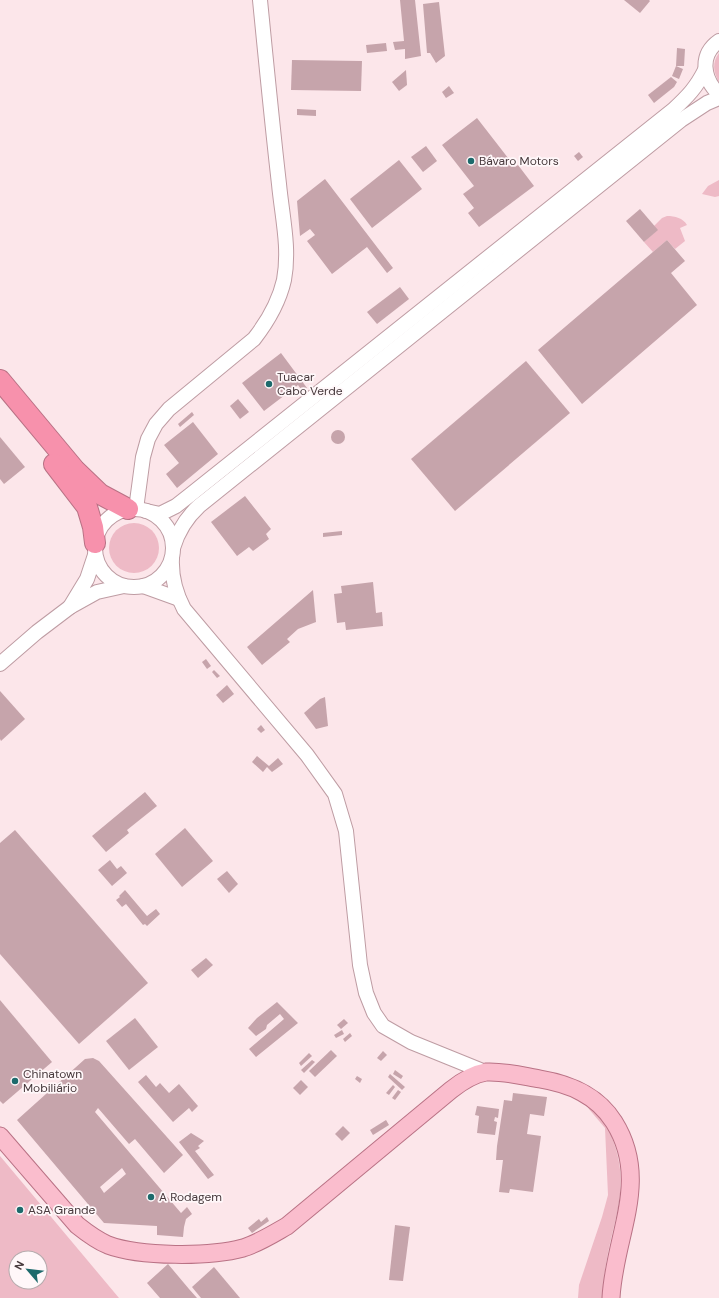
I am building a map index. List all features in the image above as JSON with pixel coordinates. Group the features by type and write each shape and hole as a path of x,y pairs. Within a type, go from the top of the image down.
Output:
{"highway":[{"path":"0,380 75,470 100,494 137,509"},
{"path":"0,400 64,476 87,507 93,527 95,549"}],"main road":[{"path":"0,1136 78,1225 100,1242 118,1248 159,1254 215,1253 244,1248 287,1226 451,1090 466,1080 485,1072 532,1077 558,1083 585,1093 596,1101 610,1116 618,1129 628,1153 631,1179 628,1207 614,1267 611,1298"}],"street":[{"path":"137,509 143,457 152,430 169,409 254,339 264,326 272,311 284,280 286,244 260,0"},
{"path":"719,41 710,50 706,60 705,70 707,79 719,94"},
{"path":"70,607 87,579 99,531 106,520 116,513 137,509 160,514 176,506 673,110 698,84 705,70"},
{"path":"95,549 99,566 105,575 114,582 124,586 134,587 143,586 153,582 161,576 168,567 182,526 199,506 681,120 707,103 719,98"},
{"path":"137,509 157,516 166,525 171,536 172,579 184,608 307,755 335,794 346,831 360,965 366,993 374,1013 383,1026 411,1042 485,1072"},
{"path":"0,664 37,632 70,607 97,592 124,586"},
{"path":"143,586 179,599"}],"shaded area":[{"path":"719,53 719,82 715,75 714,63"},
{"path":"719,180 719,196 715,197 702,194 708,186"},
{"path":"667,216 678,218 687,225 680,228 685,241 675,249 667,240 653,252 644,242 657,230 654,226 662,218"},
{"path":"129,523 139,523 152,530 159,543 159,553 152,566 139,573 129,573 120,569 113,562 109,553 109,543 113,534 120,527"},
{"path":"588,1108 598,1115 608,1127 619,1160 619,1204 605,1268 604,1298 578,1298 579,1285 608,1195 605,1128"},
{"name":"ASA Grande","path":"0,1156 119,1298 0,1298"}],"building":[{"path":"400,0 415,0 421,56 405,59 405,49 395,50 393,42 404,41"},
{"path":"624,0 649,0 650,1 640,13"},
{"path":"439,2 445,56 436,63 430,53 427,53 423,4"},
{"path":"386,43 387,51 367,53 366,45"},
{"path":"677,48 685,49 684,66 676,66"},
{"path":"292,60 362,61 361,91 291,90"},
{"path":"676,66 683,69 679,79 672,76"},
{"path":"406,70 407,85 399,91 392,82"},
{"path":"671,77 677,82 674,87 654,103 648,95"},
{"path":"449,86 454,93 446,98 442,92"},
{"path":"297,109 316,110 316,116 297,115"},
{"path":"477,118 515,167 518,165 534,186 479,227 468,213 474,208 463,194 474,186 442,145"},
{"path":"426,146 437,161 423,172 411,157"},
{"path":"579,152 583,157 578,161 574,156"},
{"path":"399,160 422,189 372,228 350,199"},
{"path":"325,179 393,268 387,273 367,247 332,274 307,241 315,235 310,229 300,236 297,201"},
{"path":"640,209 658,230 644,242 626,221"},
{"path":"667,240 685,261 671,273 697,305 582,404 538,350"},
{"path":"400,287 409,299 377,324 367,312"},
{"path":"281,353 307,388 303,392 298,385 264,411 242,383"},
{"path":"526,361 570,413 455,511 411,459"},
{"path":"238,399 249,412 240,419 230,406"},
{"path":"192,412 194,415 180,427 178,424"},
{"path":"193,422 218,454 177,488 166,474 179,463 164,445"},
{"path":"335,430 341,430 345,434 345,440 341,444 335,444 331,440 331,434"},
{"path":"0,437 25,467 4,484 0,479"},
{"path":"245,496 271,529 266,534 269,539 253,551 249,547 237,556 211,522"},
{"path":"342,531 342,535 323,537 323,533"},
{"path":"373,582 376,613 382,612 383,626 346,630 345,622 337,623 334,594 342,593 341,586"},
{"path":"313,590 316,622 298,629 287,639 290,642 262,665 247,647"},
{"path":"206,659 211,666 207,669 202,662"},
{"path":"214,670 220,676 217,678 212,672"},
{"path":"227,685 234,694 223,703 216,695"},
{"path":"0,691 25,719 1,741 0,739"},
{"path":"325,697 328,726 316,729 304,713 320,699"},
{"path":"261,725 265,730 261,733 257,729"},
{"path":"257,756 269,766 278,758 283,764 272,772 267,767 263,772 252,762"},
{"path":"145,792 157,806 127,830 129,833 106,852 92,836"},
{"path":"185,828 213,861 182,887 155,854"},
{"path":"15,830 148,983 79,1044 0,954 0,843"},
{"path":"110,860 117,869 121,866 127,873 112,886 98,870"},
{"path":"227,871 238,884 229,893 217,879"},
{"path":"125,890 147,916 156,909 160,914 147,926 145,924 143,925 126,904 122,907 116,900"},
{"path":"206,958 213,965 198,978 191,970"},
{"name":"Chinatown Mobiliário","path":"0,1000 52,1062 3,1104 0,1101"},
{"path":"277,1002 298,1023 256,1057 249,1049 284,1019 280,1014 267,1025 266,1029 256,1036 248,1028 257,1018"},
{"path":"135,1018 158,1047 129,1070 106,1041"},
{"path":"344,1019 348,1023 341,1029 337,1025"},
{"path":"342,1030 344,1034 336,1038 334,1035"},
{"path":"350,1033 352,1036 345,1042 343,1039"},
{"path":"331,1050 337,1056 315,1077 309,1071"},
{"path":"383,1051 387,1055 381,1061 377,1058"},
{"path":"309,1053 312,1056 301,1066 299,1063"},
{"path":"93,1058 99,1061 183,1155 164,1173 135,1139 129,1144 98,1108 95,1112 181,1213 187,1207 192,1214 186,1219 183,1237 157,1235 157,1226 104,1223 17,1120 85,1059","holes":["122,1168 126,1174 104,1193 100,1187"]},
{"path":"312,1060 315,1062 304,1073 301,1070"},
{"path":"395,1070 403,1076 401,1079 393,1074"},
{"path":"390,1074 405,1087 402,1090 388,1077"},
{"path":"146,1075 156,1087 160,1083 169,1093 179,1084 198,1106 192,1112 189,1108 173,1122 138,1082"},
{"path":"357,1076 362,1079 360,1083 355,1079"},
{"path":"301,1080 308,1087 300,1095 293,1088"},
{"path":"393,1085 395,1087 389,1095 386,1093"},
{"path":"398,1090 401,1092 395,1100 392,1098"},
{"path":"513,1093 547,1097 544,1116 530,1114 527,1134 541,1136 533,1192 510,1189 509,1193 499,1192 503,1160 496,1160 497,1146 504,1100 512,1101"},
{"path":"477,1106 499,1109 498,1118 495,1117 494,1121 497,1122 495,1135 477,1133 479,1116 475,1115"},
{"path":"386,1120 389,1125 373,1135 370,1130"},
{"path":"343,1126 350,1133 342,1141 335,1134"},
{"path":"191,1133 204,1141 198,1146 200,1148 195,1151 214,1175 208,1179 179,1142"},
{"path":"267,1217 269,1221 252,1233 248,1228 259,1219 261,1222"},
{"path":"395,1225 410,1227 403,1281 389,1280"},
{"path":"168,1264 197,1298 160,1298 147,1283"},
{"path":"214,1267 240,1298 201,1298 192,1287"}],"place":[{"name":"Bávaro Motors","path":"471,161"},
{"name":"Tuacar Cabo Verde","path":"269,384"},
{"name":"Chinatown Mobiliário","path":"15,1081"},
{"name":"A Rodagem","path":"151,1197"},
{"name":"ASA Grande","path":"20,1210"}]}
